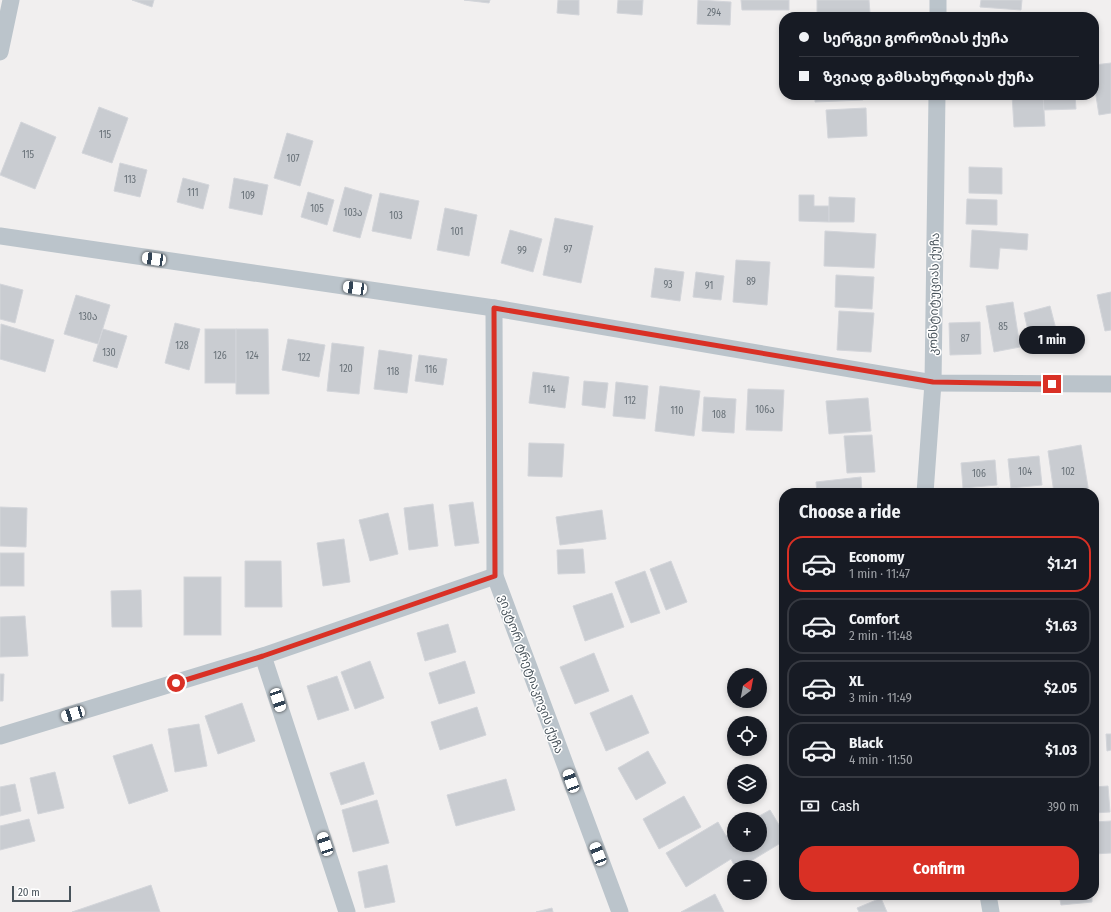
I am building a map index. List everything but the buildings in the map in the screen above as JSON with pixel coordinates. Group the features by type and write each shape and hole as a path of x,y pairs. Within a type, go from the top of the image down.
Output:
{"street":[{"path":"0,52 10,0"},
{"path":"938,0 938,12"},
{"name":"კონსტიტუციას ქუჩა","path":"925,488 933,382 937,100"},
{"path":"0,236 494,308 933,382 1111,384"},
{"name":"ვიკტორ ტრეტიაკოვის ქუჩა","path":"494,308 495,576 620,912"},
{"path":"0,736 263,656 495,576"},
{"path":"263,656 348,912"},
{"path":"989,900 991,912"}],"route":[{"path":"176,683 263,656 495,576 494,308 933,382 1052,384"}]}
